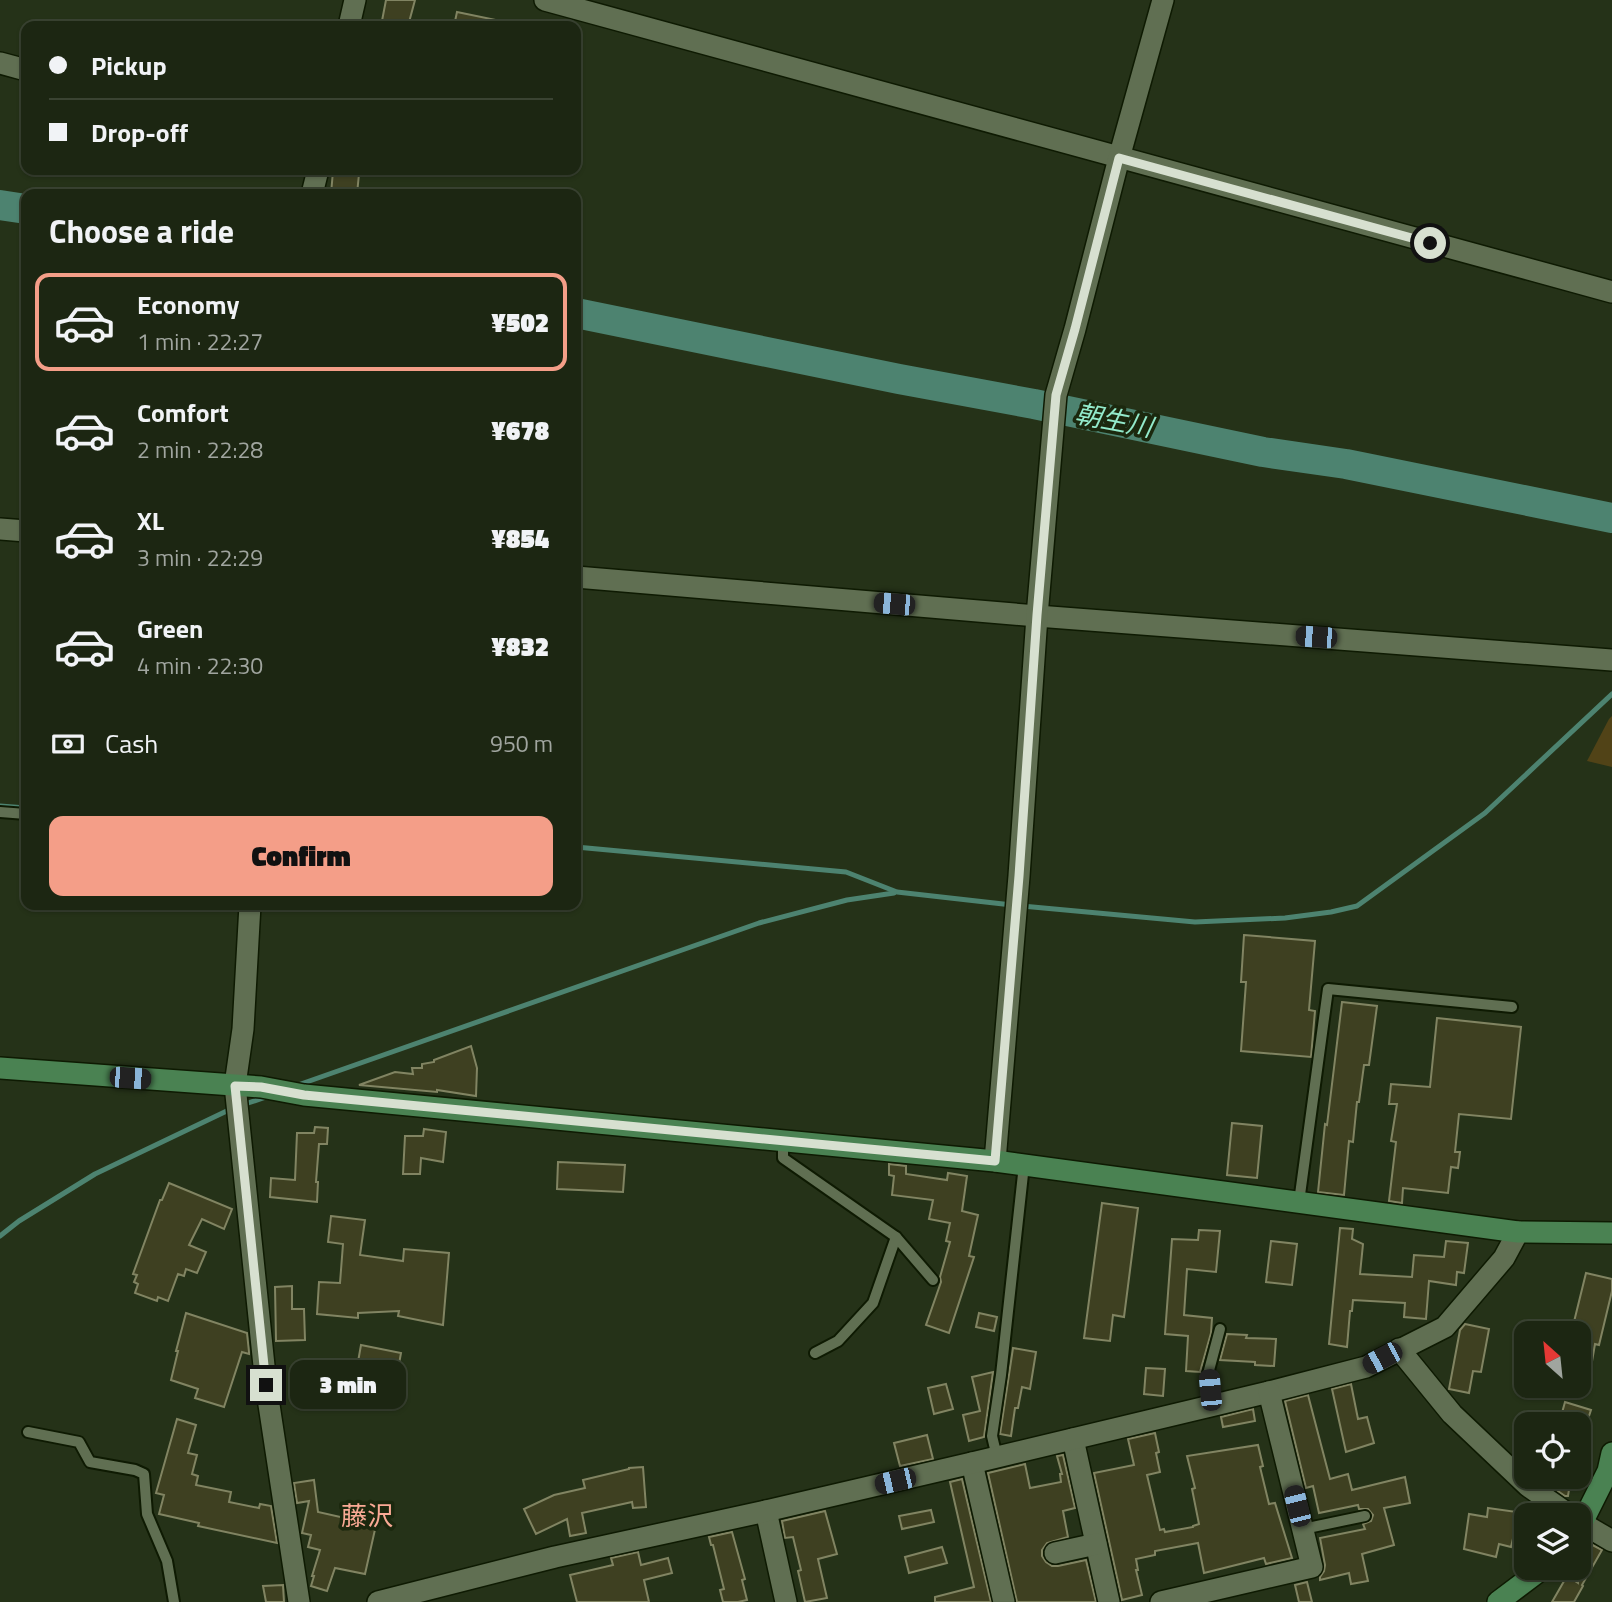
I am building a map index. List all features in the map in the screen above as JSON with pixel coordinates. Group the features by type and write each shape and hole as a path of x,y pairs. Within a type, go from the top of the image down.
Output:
{"street":[{"path":"350,21 355,0"},
{"path":"545,0 576,4 1119,158 1612,292"},
{"path":"995,1161 1056,395 1163,0"},
{"path":"0,63 21,69"},
{"path":"0,529 21,531"},
{"path":"581,577 1612,660"},
{"path":"250,910 243,1029 235,1091 266,1385 299,1602"},
{"path":"0,1068 235,1091 265,1088 299,1094 995,1161 1518,1232 1612,1233"},
{"path":"378,1602 555,1558 1073,1439 1366,1367 1445,1327 1504,1258 1518,1232"},
{"path":"1399,1349 1452,1414 1528,1486 1552,1503"},
{"path":"1161,1602 1312,1567 1269,1392"},
{"path":"1073,1439 1109,1602"},
{"path":"1589,1503 1608,1471 1612,1453"},
{"path":"972,1463 1004,1602"},
{"path":"766,1511 786,1602"},
{"path":"1591,1529 1612,1541"},
{"path":"1055,1553 1096,1544"},
{"path":"1503,1601 1528,1580"}],"lane":[{"path":"0,812 21,814"},
{"path":"1299,1202 1328,989 1512,1007"},
{"path":"783,1141 783,1158 896,1237 933,1280"},
{"path":"997,1457 992,1436 1024,1165"},
{"path":"815,1353 838,1342 873,1303 896,1237"},
{"path":"1211,1406 1208,1374 1220,1329"},
{"path":"28,1432 79,1442 90,1462 144,1474 147,1514 167,1561 174,1602"},
{"path":"1303,1529 1365,1516"}],"shaded area":[{"path":"1612,716 1612,767 1587,761 1609,719"}],"building":[{"path":"386,0 415,0 409,21 382,21"},
{"path":"457,12 496,20 496,21 455,21"},
{"path":"333,175 359,175 358,189 331,189"},
{"path":"1244,935 1315,941 1309,1010 1315,1011 1311,1057 1241,1051 1246,982 1241,982"},
{"path":"1342,1002 1377,1006 1369,1065 1364,1065 1353,1142 1349,1141 1344,1195 1318,1192"},
{"path":"1437,1018 1521,1027 1511,1119 1459,1114 1455,1152 1460,1152 1458,1168 1451,1167 1448,1193 1403,1188 1402,1203 1389,1201 1396,1142 1391,1141 1397,1104 1389,1104 1391,1084 1430,1087"},
{"path":"471,1046 477,1068 476,1096 437,1090 359,1085 395,1072 413,1074 412,1068 422,1068 422,1064 434,1062"},
{"path":"1232,1123 1262,1126 1257,1178 1227,1175"},
{"path":"315,1127 328,1128 327,1144 319,1144 317,1202 270,1197 271,1178 295,1180 297,1133 314,1133"},
{"path":"424,1129 446,1132 443,1162 421,1158 420,1174 403,1174 405,1136 423,1136"},
{"path":"558,1162 625,1165 623,1192 557,1189"},
{"path":"889,1164 906,1166 906,1174 947,1180 948,1173 967,1176 962,1211 978,1215 969,1256 974,1257 949,1333 926,1325 941,1282 950,1242 946,1241 950,1223 929,1219 933,1200 892,1195 894,1176 889,1175"},
{"path":"169,1183 232,1209 224,1229 202,1219 189,1245 206,1252 197,1273 186,1269 184,1276 178,1274 168,1301 158,1297 157,1301 135,1293 138,1284 134,1282 137,1275 133,1274 160,1200"},
{"path":"1102,1203 1138,1208 1124,1317 1113,1315 1110,1341 1084,1338"},
{"path":"331,1216 365,1220 360,1255 403,1261 404,1249 449,1253 443,1325 398,1316 399,1311 358,1313 358,1318 317,1314 319,1282 340,1283 343,1244 328,1242"},
{"path":"1340,1228 1353,1229 1352,1239 1363,1244 1360,1274 1412,1277 1414,1255 1444,1257 1446,1241 1468,1243 1464,1273 1457,1272 1456,1285 1429,1281 1426,1319 1404,1317 1405,1303 1353,1300 1347,1347 1329,1344"},
{"path":"1199,1230 1220,1231 1216,1272 1187,1269 1184,1315 1212,1318 1211,1333 1200,1372 1186,1371 1188,1336 1165,1334 1172,1239 1198,1240"},
{"path":"1271,1241 1297,1244 1292,1285 1266,1282"},
{"path":"1586,1273 1612,1279 1612,1291 1599,1345 1595,1344 1591,1367 1591,1321 1574,1321"},
{"path":"292,1286 292,1309 304,1309 305,1340 276,1341 275,1287"},
{"path":"186,1313 247,1333 249,1354 242,1352 224,1407 195,1398 198,1389 171,1380"},
{"path":"979,1313 997,1317 994,1331 976,1327"},
{"path":"1465,1324 1489,1329 1481,1372 1473,1371 1469,1393 1449,1389 1460,1330"},
{"path":"1227,1334 1276,1339 1274,1366 1220,1360"},
{"path":"361,1345 401,1353 396,1380 356,1373"},
{"path":"1013,1348 1036,1352 1030,1389 1022,1387 1018,1408 1015,1408 1011,1436 1000,1434"},
{"path":"1146,1368 1165,1369 1163,1396 1144,1394"},
{"path":"993,1372 984,1437 969,1441 963,1415 980,1411 972,1377"},
{"path":"946,1384 953,1409 934,1414 928,1388"},
{"path":"1351,1384 1358,1419 1367,1417 1374,1443 1346,1452 1332,1389"},
{"path":"1308,1395 1330,1479 1348,1474 1352,1490 1405,1477 1410,1503 1384,1508 1394,1545 1362,1554 1368,1581 1351,1584 1349,1573 1320,1580 1325,1565 1320,1538 1365,1529 1363,1524 1371,1521 1373,1515 1368,1509 1359,1509 1358,1505 1319,1513 1313,1486 1306,1488 1285,1401"},
{"path":"1565,1402 1591,1410 1590,1412 1562,1412"},
{"path":"1253,1409 1255,1421 1223,1427 1221,1417"},
{"path":"177,1419 196,1425 188,1453 197,1455 192,1474 198,1476 196,1485 231,1492 229,1502 259,1508 260,1504 271,1506 277,1543 198,1526 199,1523 159,1514 164,1495 156,1493"},
{"path":"1155,1433 1160,1472 1147,1475 1160,1530 1164,1529 1165,1532 1199,1524 1192,1489 1195,1488 1187,1456 1258,1445 1269,1504 1275,1503 1292,1558 1266,1564 1264,1558 1204,1573 1198,1543 1155,1551 1155,1555 1136,1559 1142,1595 1122,1600 1094,1473 1134,1465 1128,1439"},
{"path":"927,1435 933,1459 900,1466 894,1443"},
{"path":"1063,1455 1075,1508 1063,1511 1068,1537 1047,1543 1042,1550 1042,1556 1052,1566 1086,1560 1096,1602 1017,1602 988,1473 1025,1464 1030,1488 1061,1482 1062,1474 1057,1456"},
{"path":"643,1467 646,1507 633,1508 632,1502 582,1513 586,1533 570,1536 567,1519 536,1534 524,1509 554,1495 585,1488 583,1480"},
{"path":"962,1479 991,1602 935,1602 935,1597 974,1587 950,1482"},
{"path":"314,1480 318,1512 376,1525 365,1574 335,1568 327,1591 311,1586 320,1550 308,1547 311,1535 302,1533 309,1501 297,1503 294,1483"},
{"path":"1555,1489 1569,1489 1568,1496"},
{"path":"1488,1508 1514,1512 1511,1547 1499,1544 1496,1557 1464,1549 1469,1514 1487,1517"},
{"path":"931,1510 934,1522 902,1529 899,1516"},
{"path":"825,1511 837,1554 818,1559 827,1598 805,1602 793,1537 785,1538 782,1521"},
{"path":"732,1532 745,1579 742,1580 747,1600 723,1602 720,1590 724,1589 709,1537"},
{"path":"1591,1544 1602,1550 1591,1569"},
{"path":"942,1547 947,1563 909,1573 905,1557"},
{"path":"638,1552 641,1565 668,1558 672,1573 644,1580 649,1602 577,1602 570,1575 613,1565 611,1558"},
{"path":"1565,1580 1578,1583 1578,1580 1585,1580 1574,1602 1552,1602"},
{"path":"1307,1582 1312,1602 1299,1602 1295,1585"},
{"path":"283,1585 284,1602 266,1602 263,1586"}],"waterway":[{"name":"朝生川","path":"0,205 21,208"},
{"name":"朝生川","path":"581,314 1263,452 1346,464 1612,518"},
{"path":"1022,906 1195,922 1285,918 1357,906 1485,813 1612,694"},
{"path":"0,806 21,808"},
{"path":"581,847 846,872 897,892 1012,905"},
{"path":"298,1085 759,923 847,900 894,893"},
{"path":"242,1105 269,1096"},
{"path":"0,1236 19,1221 95,1174 233,1108"}],"district":[{"name":"藤沢","path":"367,1515"}],"route":[{"path":"266,1385 235,1086 261,1087 304,1095 995,1161 1052,426 1056,395 1119,158 1430,243"}]}
